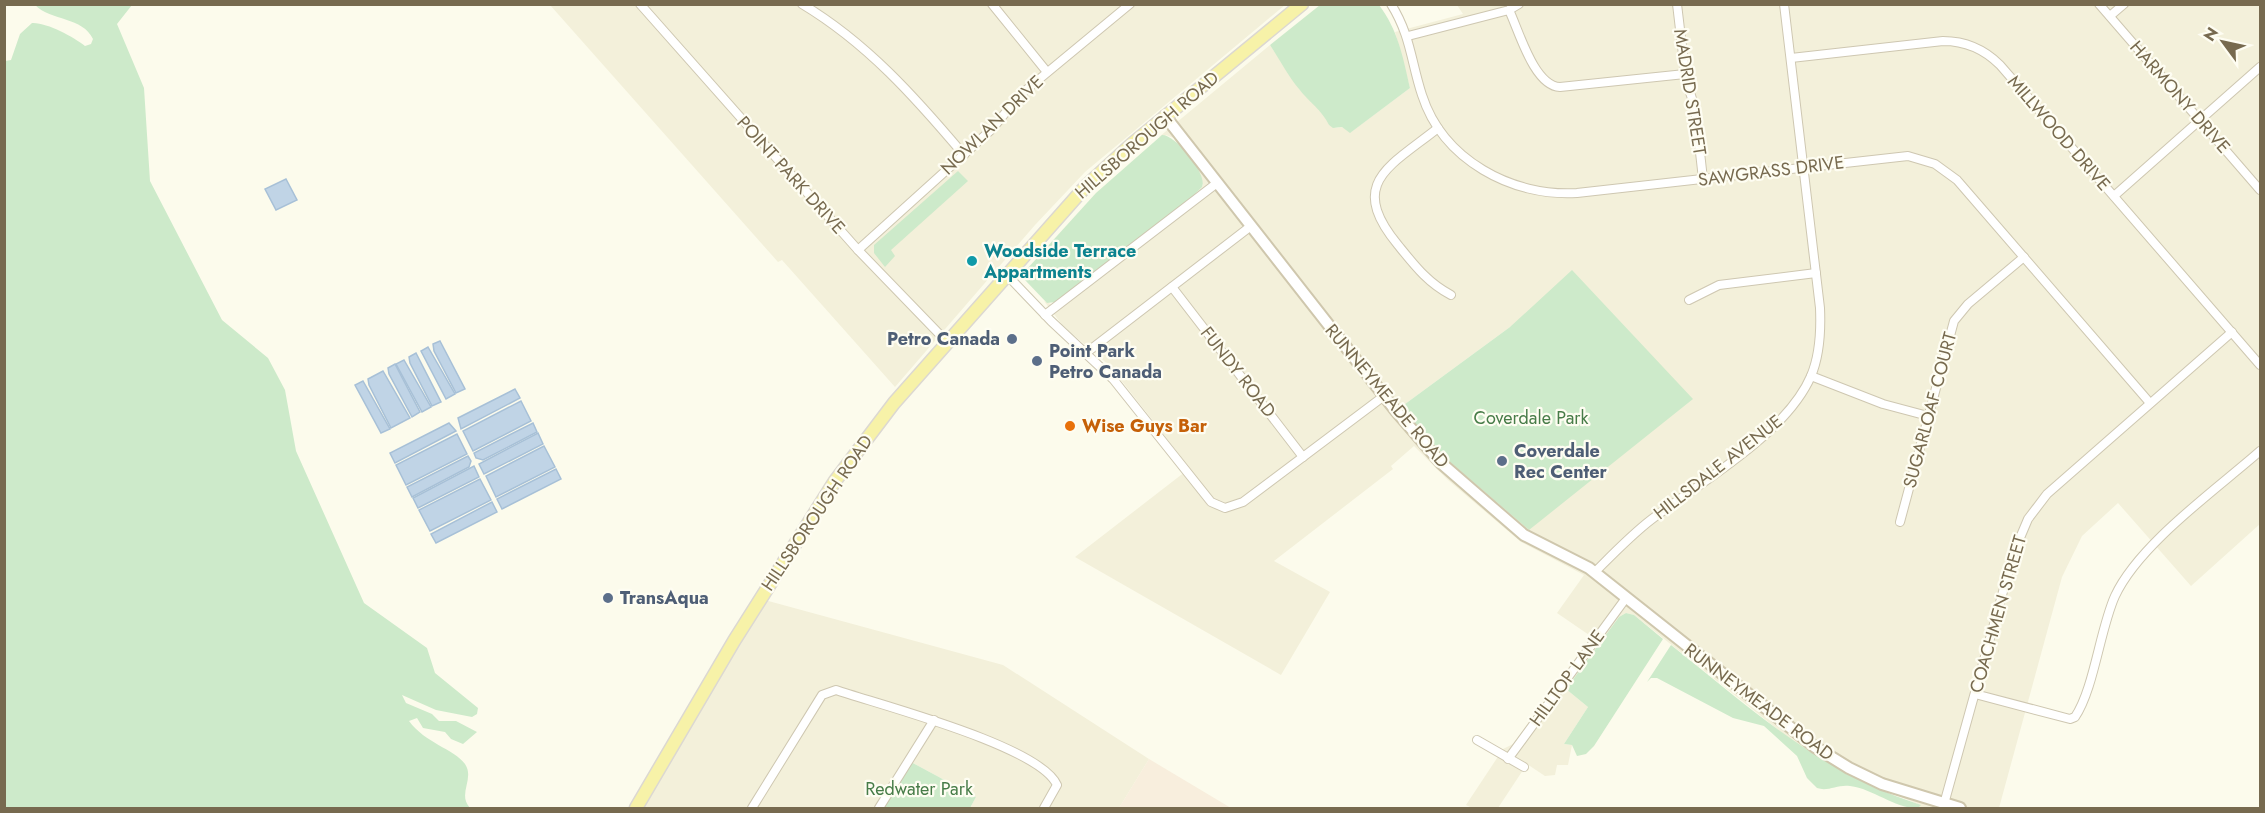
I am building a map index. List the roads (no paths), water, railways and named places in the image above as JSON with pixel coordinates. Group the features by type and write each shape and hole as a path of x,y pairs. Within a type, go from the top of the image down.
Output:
{"main road":[{"name":"HILLSBOROUGH ROAD","path":"636,808 734,640 835,481 879,422 1006,274 1086,186 1165,116 1302,4"}],"street":[{"name":"POINT PARK DRIVE","path":"640,4 858,250 947,342"},
{"path":"992,4 1047,72"},
{"name":"NOWLAN DRIVE","path":"858,250 992,129 1020,95 1130,4"},
{"name":"SAWGRASS DRIVE","path":"1391,4 1408,36 1422,96 1438,128 1456,149 1477,166 1503,181 1538,192 1577,193 1900,156 1923,158 1941,167 1957,180 2150,403"},
{"path":"1408,36 1509,10 1519,4"},
{"name":"MADRID STREET","path":"1677,4 1685,74 1695,108 1703,179"},
{"name":"HILLSDALE AVENUE","path":"1595,573 1643,527 1772,428 1791,408 1811,376 1820,327 1816,273 1784,4"},
{"name":"HARMONY DRIVE","path":"2099,4 2260,190"},
{"path":"2110,16 2124,4"},
{"path":"806,6 877,58 964,154"},
{"path":"1509,10 1537,73 1549,85 1560,87 1685,74"},
{"name":"MILLWOOD DRIVE","path":"1791,58 1943,41 1973,46 1984,51 2000,65 2260,365"},
{"path":"2114,196 2260,67"},
{"name":"RUNNEYMEADE ROAD","path":"1165,116 1432,455 1469,489 1529,539 1595,573 1785,726 1826,754 1876,781 1960,808"},
{"path":"1438,128 1385,171 1377,185 1374,201 1377,215 1384,227 1424,277 1451,295"},
{"path":"1045,315 1217,183"},
{"path":"1086,353 1251,226"},
{"name":"SUGARLOAF COURT","path":"1900,522 1949,336 1958,315 2024,257"},
{"path":"1689,300 1719,285 1816,273"},
{"path":"1006,274 1045,315 1113,379 1202,492 1216,505 1225,508 1243,502 1384,396"},
{"name":"FUNDY ROAD","path":"1172,287 1303,457"},
{"name":"COACHMEN STREET","path":"1944,804 2014,552 2028,519 2054,488 2232,332"},
{"path":"1811,376 1883,404 1928,416"},
{"path":"1975,694 2070,719 2075,717 2115,597 2127,574 2146,550 2260,451"},
{"name":"HILLTOP LANE","path":"1508,759 1626,598"},
{"path":"752,808 822,695 836,690 934,720 1018,754 1053,776 1057,785 1044,808"},
{"path":"879,808 934,720"},
{"path":"1477,740 1524,767"}],"water":[{"path":"286,179 297,200 276,210 265,189"},
{"path":"440,341 465,389 456,393 434,351 433,344"},
{"path":"428,347 455,394 446,399 421,351"},
{"path":"416,353 441,402 432,406 410,363 409,357"},
{"path":"404,360 431,407 422,412 396,364"},
{"path":"395,364 420,412 412,417 389,374 388,368"},
{"path":"383,371 410,418 391,428 368,379"},
{"path":"363,381 390,429 381,433 355,385"},
{"path":"515,389 520,398 461,429 458,418"},
{"path":"521,401 531,421 473,451 463,431"},
{"path":"449,423 456,431 395,463 390,453"},
{"path":"533,423 537,432 483,460 476,458 474,453"},
{"path":"538,433 543,444 484,474 479,464"},
{"path":"457,434 467,454 406,485 396,465"},
{"path":"544,446 555,467 496,497 486,476"},
{"path":"468,456 471,461 469,467 412,497 407,487"},
{"path":"474,466 479,477 418,508 413,498"},
{"path":"556,469 561,479 502,509 497,499"},
{"path":"480,479 491,500 430,531 419,510"},
{"path":"492,502 497,512 436,543 431,534"}],"place":[{"name":"Woodside Terrace Appartments","path":"972,261"},
{"name":"Petro Canada","path":"1012,339"},
{"name":"Point Park Petro Canada","path":"1037,361"},
{"name":"Wise Guys Bar","path":"1070,426"},
{"name":"Coverdale Rec Center","path":"1502,461"},
{"name":"TransAqua","path":"608,598"}],"park label":[{"name":"Coverdale Park","path":"1531,418"},
{"name":"Redwater Park","path":"919,789"}]}
